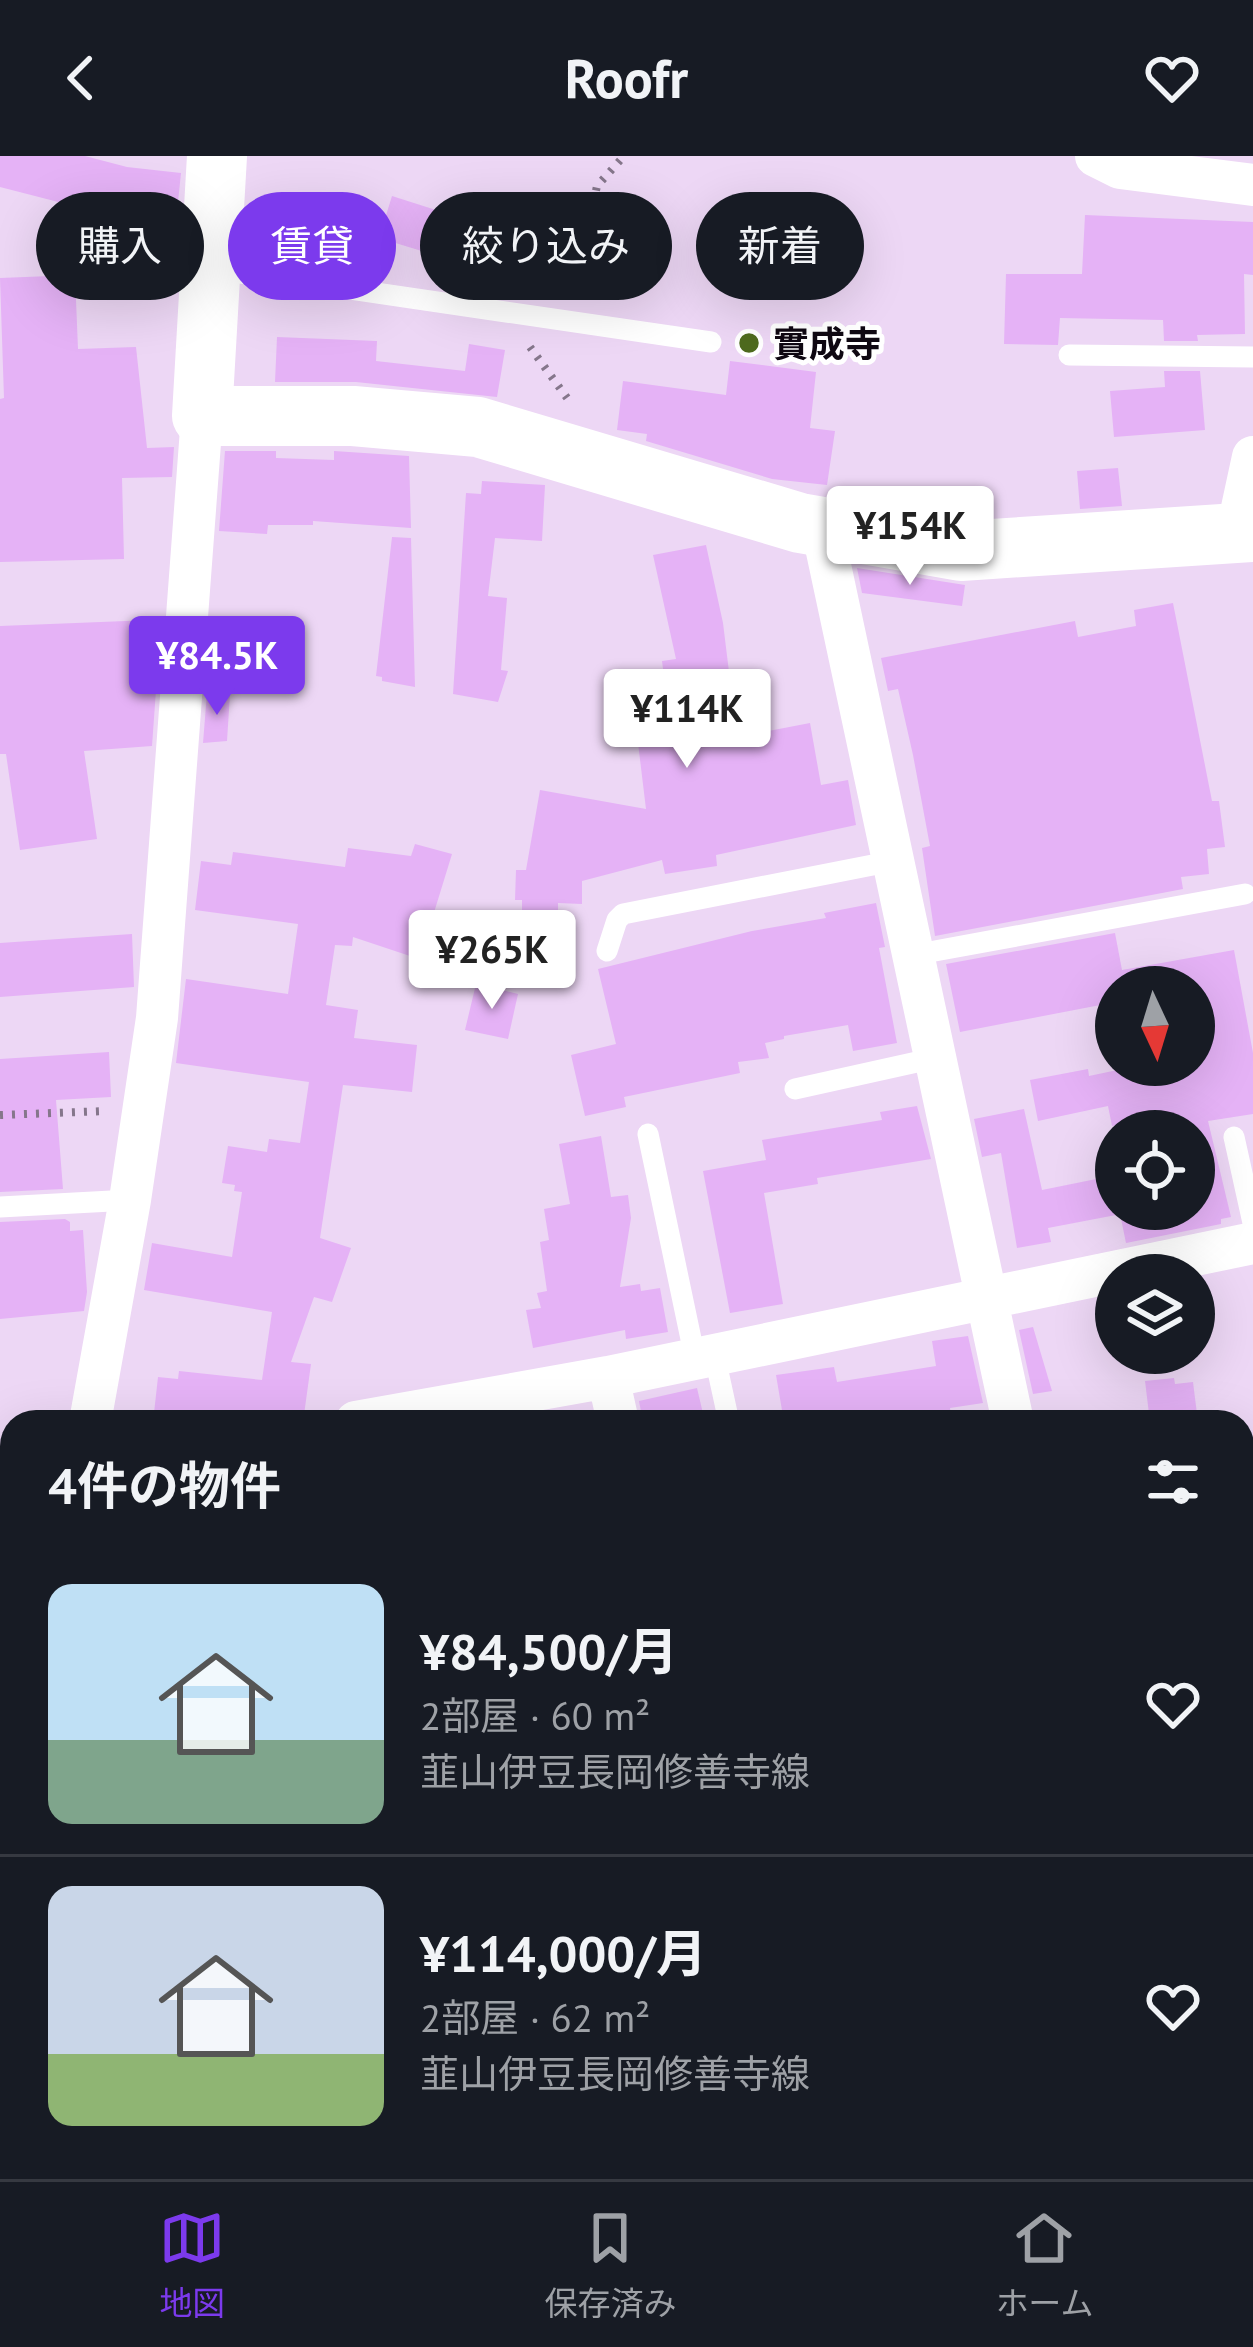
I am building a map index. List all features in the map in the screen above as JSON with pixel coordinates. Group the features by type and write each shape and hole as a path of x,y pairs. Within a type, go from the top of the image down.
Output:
{"main road":[{"path":"210,160 202,416 438,421 496,432 822,528 961,551 1248,532"}],"street":[{"path":"1096,156 1120,168 1253,184"},
{"path":"92,1410 157,1018 202,416"},
{"path":"1248,532 1242,508 1253,457"},
{"path":"822,528 1010,1410"},
{"path":"424,1410 608,1377 1253,1243"},
{"path":"608,1377 615,1410"}],"lane":[{"path":"210,269 711,342"},
{"path":"1069,355 1253,357"},
{"path":"607,951 623,914 893,862"},
{"path":"914,956 1245,894"},
{"path":"795,1089 935,1058"},
{"path":"649,1134 705,1356 725,1410"},
{"path":"1234,1137 1253,1223"},
{"path":"0,1207 130,1200"}],"path":[{"path":"568,321 597,186 624,156"},
{"path":"504,311 620,471"},
{"path":"0,1115 143,1109"}],"building":[{"path":"0,156 85,156 181,173 179,192 36,192 36,196 0,187"},
{"path":"396,197 420,205 420,250 396,243"},
{"path":"1085,215 1253,222 1253,275 1244,274 1245,334 1164,341 1163,320 1060,318 1058,345 1004,344 1006,274 1082,274"},
{"path":"36,277 36,300 76,300 78,349 136,347 147,448 174,447 172,477 122,478 124,559 0,562 0,399 4,398 0,278"},
{"path":"277,337 377,341 376,361 465,371 469,344 505,350 497,397 356,382 275,382"},
{"path":"730,361 816,372 810,428 835,431 827,485 772,479 646,441 647,434 617,430 623,381 726,395"},
{"path":"1164,371 1200,371 1205,430 1114,437 1110,391 1165,387"},
{"path":"225,451 276,451 276,458 334,460 334,451 409,456 411,528 313,521 313,525 268,525 267,534 219,531"},
{"path":"1118,468 1122,506 1080,509 1077,471"},
{"path":"482,481 545,485 542,541 495,538 488,596 507,598 501,670 508,671 498,702 453,694 466,493 481,494"},
{"path":"392,537 411,538 415,687 376,676"},
{"path":"706,545 723,623 737,737 810,723 821,785 848,780 856,825 716,855 717,866 665,874 662,860 582,881 582,904 558,903 558,913 522,911 522,900 515,900 516,870 526,870 540,790 646,809 638,743 672,739 662,661 676,659 653,555"},
{"path":"857,568 965,585 962,606 862,593"},
{"path":"1173,603 1212,801 1219,801 1225,847 1207,849 1209,874 1181,877 1183,889 935,936 922,848 930,846 913,755 898,689 888,691 881,658 1075,621 1078,637 1136,626 1134,610"},
{"path":"151,620 156,690 152,746 84,751 97,839 20,850 6,754 0,754 0,626"},
{"path":"207,693 230,694 227,741 203,743"},
{"path":"415,844 452,854 432,919 423,916 410,956 353,937 352,946 335,945 326,1005 358,1010 354,1038 417,1045 412,1092 343,1085 320,1238 351,1248 332,1302 314,1297 291,1362 311,1364 305,1410 154,1410 158,1377 178,1379 179,1371 262,1380 272,1312 144,1290 152,1243 232,1257 242,1192 222,1183 228,1146 267,1152 269,1139 300,1143 309,1082 176,1063 186,979 288,994 298,924 195,910 201,861 231,865 233,852 345,867 348,848 411,856"},
{"path":"876,903 885,947 879,948 897,1043 853,1051 848,1025 784,1036 765,1043 769,1058 738,1062 740,1073 624,1097 626,1107 585,1116 571,1055 616,1044 598,969"},
{"path":"1115,933 1121,966 1095,966 1095,1006 960,1032 946,964"},
{"path":"132,934 134,987 0,997 0,943"},
{"path":"1234,950 1253,1053 1253,1114 1215,1120 1215,1110 1109,1110 1108,1106 1038,1121 1030,1080 1088,1069 1089,1076 1095,1075 1095,1086 1215,1086 1215,966 1144,966"},
{"path":"476,984 518,994 508,1039 465,1030"},
{"path":"109,1052 111,1097 56,1100 63,1189 0,1192 0,1059"},
{"path":"917,1106 931,1159 817,1178 818,1184 764,1193 783,1304 730,1313 703,1171 766,1160 762,1140 882,1120 880,1112"},
{"path":"1024,1109 1042,1190 1095,1179 1095,1219 1048,1228 1051,1242 1017,1248 1001,1153 982,1157 974,1119"},
{"path":"601,1136 611,1197 628,1195 631,1218 620,1287 660,1288 668,1332 626,1339 625,1330 533,1348 526,1310 541,1308 537,1293 547,1291 540,1242 549,1240 544,1209 570,1204 559,1144"},
{"path":"1215,1150 1231,1217 1221,1219 1215,1225"},
{"path":"65,1219 70,1231 83,1230 84,1311 0,1319 0,1222"},
{"path":"1123,1230 1191,1230 1126,1243"},
{"path":"1033,1327 1052,1391 1033,1394 1019,1330"},
{"path":"968,1336 983,1403 950,1410 782,1410 776,1375 834,1367 837,1382 936,1366 932,1341"},
{"path":"1174,1378 1175,1384 1193,1382 1196,1410 1149,1410 1145,1381"},
{"path":"697,1388 702,1410 641,1410 639,1401"}],"place":[{"name":"實成寺","path":"749,343"}]}
